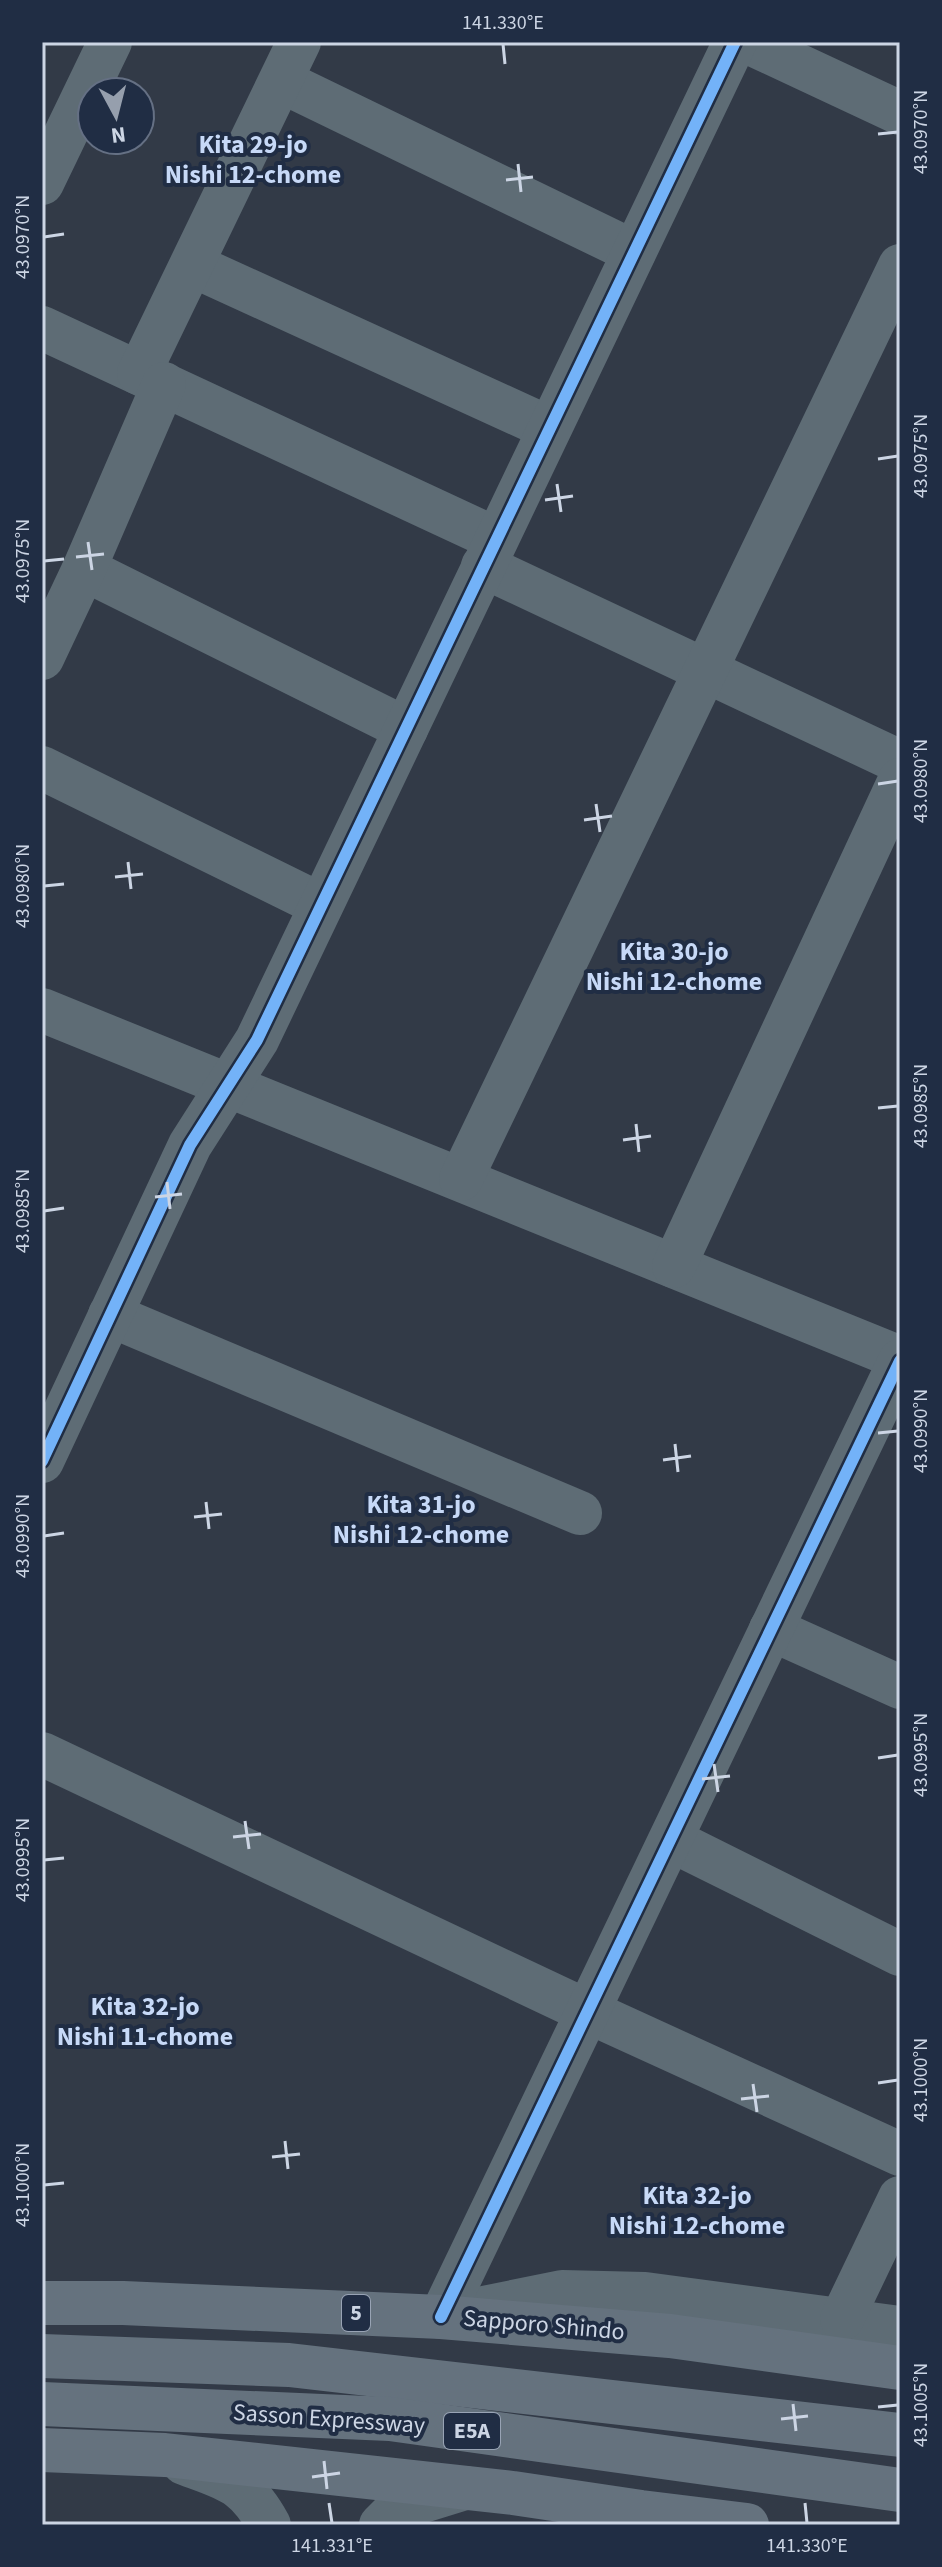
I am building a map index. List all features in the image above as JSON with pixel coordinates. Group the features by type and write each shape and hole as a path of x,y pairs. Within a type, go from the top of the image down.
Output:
{"highway":[{"name":"Sapporo Shindo","path":"42,2303 123,2303 441,2317 670,2336 900,2368"},
{"name":"Sasson Expressway","path":"42,2356 289,2365 900,2435"},
{"name":"Sasson Expressway","path":"42,2404 390,2419 900,2490"},
{"path":"42,2450 165,2455 513,2493 747,2525"}],"street":[{"path":"42,183 110,42"},
{"path":"42,658 84,569 192,265 299,42"},
{"path":"42,1461 190,1145 257,1040 735,42"},
{"path":"748,42 900,113"},
{"path":"281,81 634,252"},
{"path":"192,265 549,428"},
{"path":"461,1179 900,266"},
{"path":"42,328 152,379 490,552 707,671 900,762"},
{"path":"84,569 406,729"},
{"path":"42,768 321,905"},
{"path":"674,1266 900,780"},
{"path":"42,1010 900,1360 441,2317"},
{"path":"110,1315 580,1513"},
{"path":"771,1629 900,1687"},
{"path":"42,1754 589,2012 900,2154"},
{"path":"671,1840 900,1954"},
{"path":"842,2319 900,2198"},
{"path":"441,2317 562,2292 645,2294 900,2328"},
{"path":"165,2455 237,2483 258,2505 269,2525"},
{"path":"381,2525 397,2509 465,2488"},
{"path":"513,2493 577,2525"}],"cycle path":[{"path":"42,1461 190,1145 257,1040 735,42"},
{"path":"441,2317 900,1361"}],"district":[{"name":"Kita 29-jo Nishi 12-chome","path":"253,159"},
{"name":"Kita 30-jo Nishi 12-chome","path":"674,966"},
{"name":"Kita 31-jo Nishi 12-chome","path":"421,1519"},
{"name":"Kita 32-jo Nishi 11-chome","path":"145,2021"},
{"name":"Kita 32-jo Nishi 12-chome","path":"697,2210"}]}
